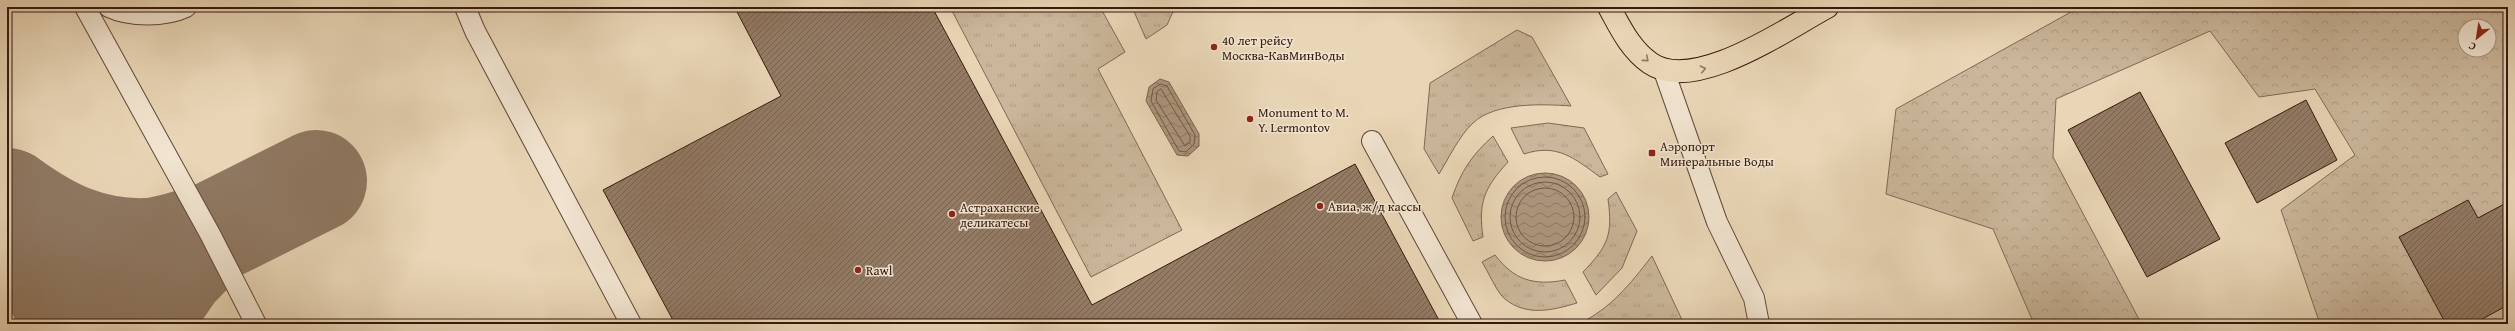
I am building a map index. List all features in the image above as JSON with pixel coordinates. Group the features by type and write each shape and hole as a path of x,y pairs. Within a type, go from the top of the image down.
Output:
{"main road":[{"path":"1609,7 1630,44 1649,63 1664,71 1688,72 1710,67 1731,59 1827,7"}],"lane":[{"path":"85,7 210,234 256,324"},
{"path":"109,7 121,12 160,13 186,7"},
{"path":"465,7 475,31 630,324"},
{"path":"1664,71 1717,222 1754,298 1769,324"},
{"path":"1372,142 1472,324"},
{"path":"1754,298 1759,324"}],"green space":[{"path":"950,7 1100,7 1125,52 1098,69 1182,230 1091,277"},
{"path":"1132,7 1175,7 1167,25 1146,39"},
{"path":"2080,7 2508,7 2508,324 2320,324 2281,210 2355,155 2315,89 2259,97 2210,31 2056,99 2053,157 2140,321 2138,324 2034,324 1993,229 1886,194 1896,109"},
{"path":"1517,30 1532,37 1571,106 1520,106 1494,111 1482,116 1463,134 1439,174 1424,149 1430,83"},
{"path":"1548,123 1584,128 1608,174 1600,177 1573,158 1556,151 1546,150 1524,154 1511,128"},
{"path":"1493,136 1508,162 1488,188 1482,205 1481,215 1483,237 1473,241 1452,198 1459,180 1468,164"},
{"path":"1616,192 1637,231 1622,268 1596,295 1583,272 1598,255 1607,239 1610,222 1608,199"},
{"path":"1495,255 1510,270 1526,279 1544,282 1565,280 1577,303 1549,310 1531,310 1513,305 1499,292 1482,262"},
{"path":"1652,256 1684,324 1578,324 1600,311 1619,295"}],"water":[{"path":"1160,79 1169,82 1199,134 1199,146 1188,156 1177,155 1146,101 1149,87"},
{"path":"1545,173 1562,177 1576,186 1585,200 1589,217 1585,234 1576,248 1562,257 1545,261 1528,257 1514,248 1505,234 1501,217 1505,200 1514,186 1528,177"}],"building":[{"path":"932,7 1092,305 1355,164 1441,324 675,324 603,190 781,96 735,8"},
{"path":"2140,92 2220,239 2147,277 2068,130"},
{"path":"2306,100 2337,160 2257,203 2225,143"},
{"path":"2468,200 2478,218 2508,202 2508,305 2473,324 2446,324 2399,237"}],"taxiway":[{"path":"143,324 148,309 175,270 210,234 316,181"},
{"path":"7,199 76,324"},
{"path":"9,200 57,230 91,243 108,247 127,249 155,248 210,234"}],"place":[{"name":"40 лет рейсу Москва-КавМинВоды","path":"1214,47"},
{"name":"Monument to M. Y. Lermontov","path":"1250,119"},
{"name":"Аэропорт Минеральные Воды","path":"1652,153"},
{"name":"Авиа, ж/д кассы","path":"1320,206"},
{"name":"Астраханские деликатесы","path":"952,214"},
{"name":"Rawl","path":"858,270"}]}
